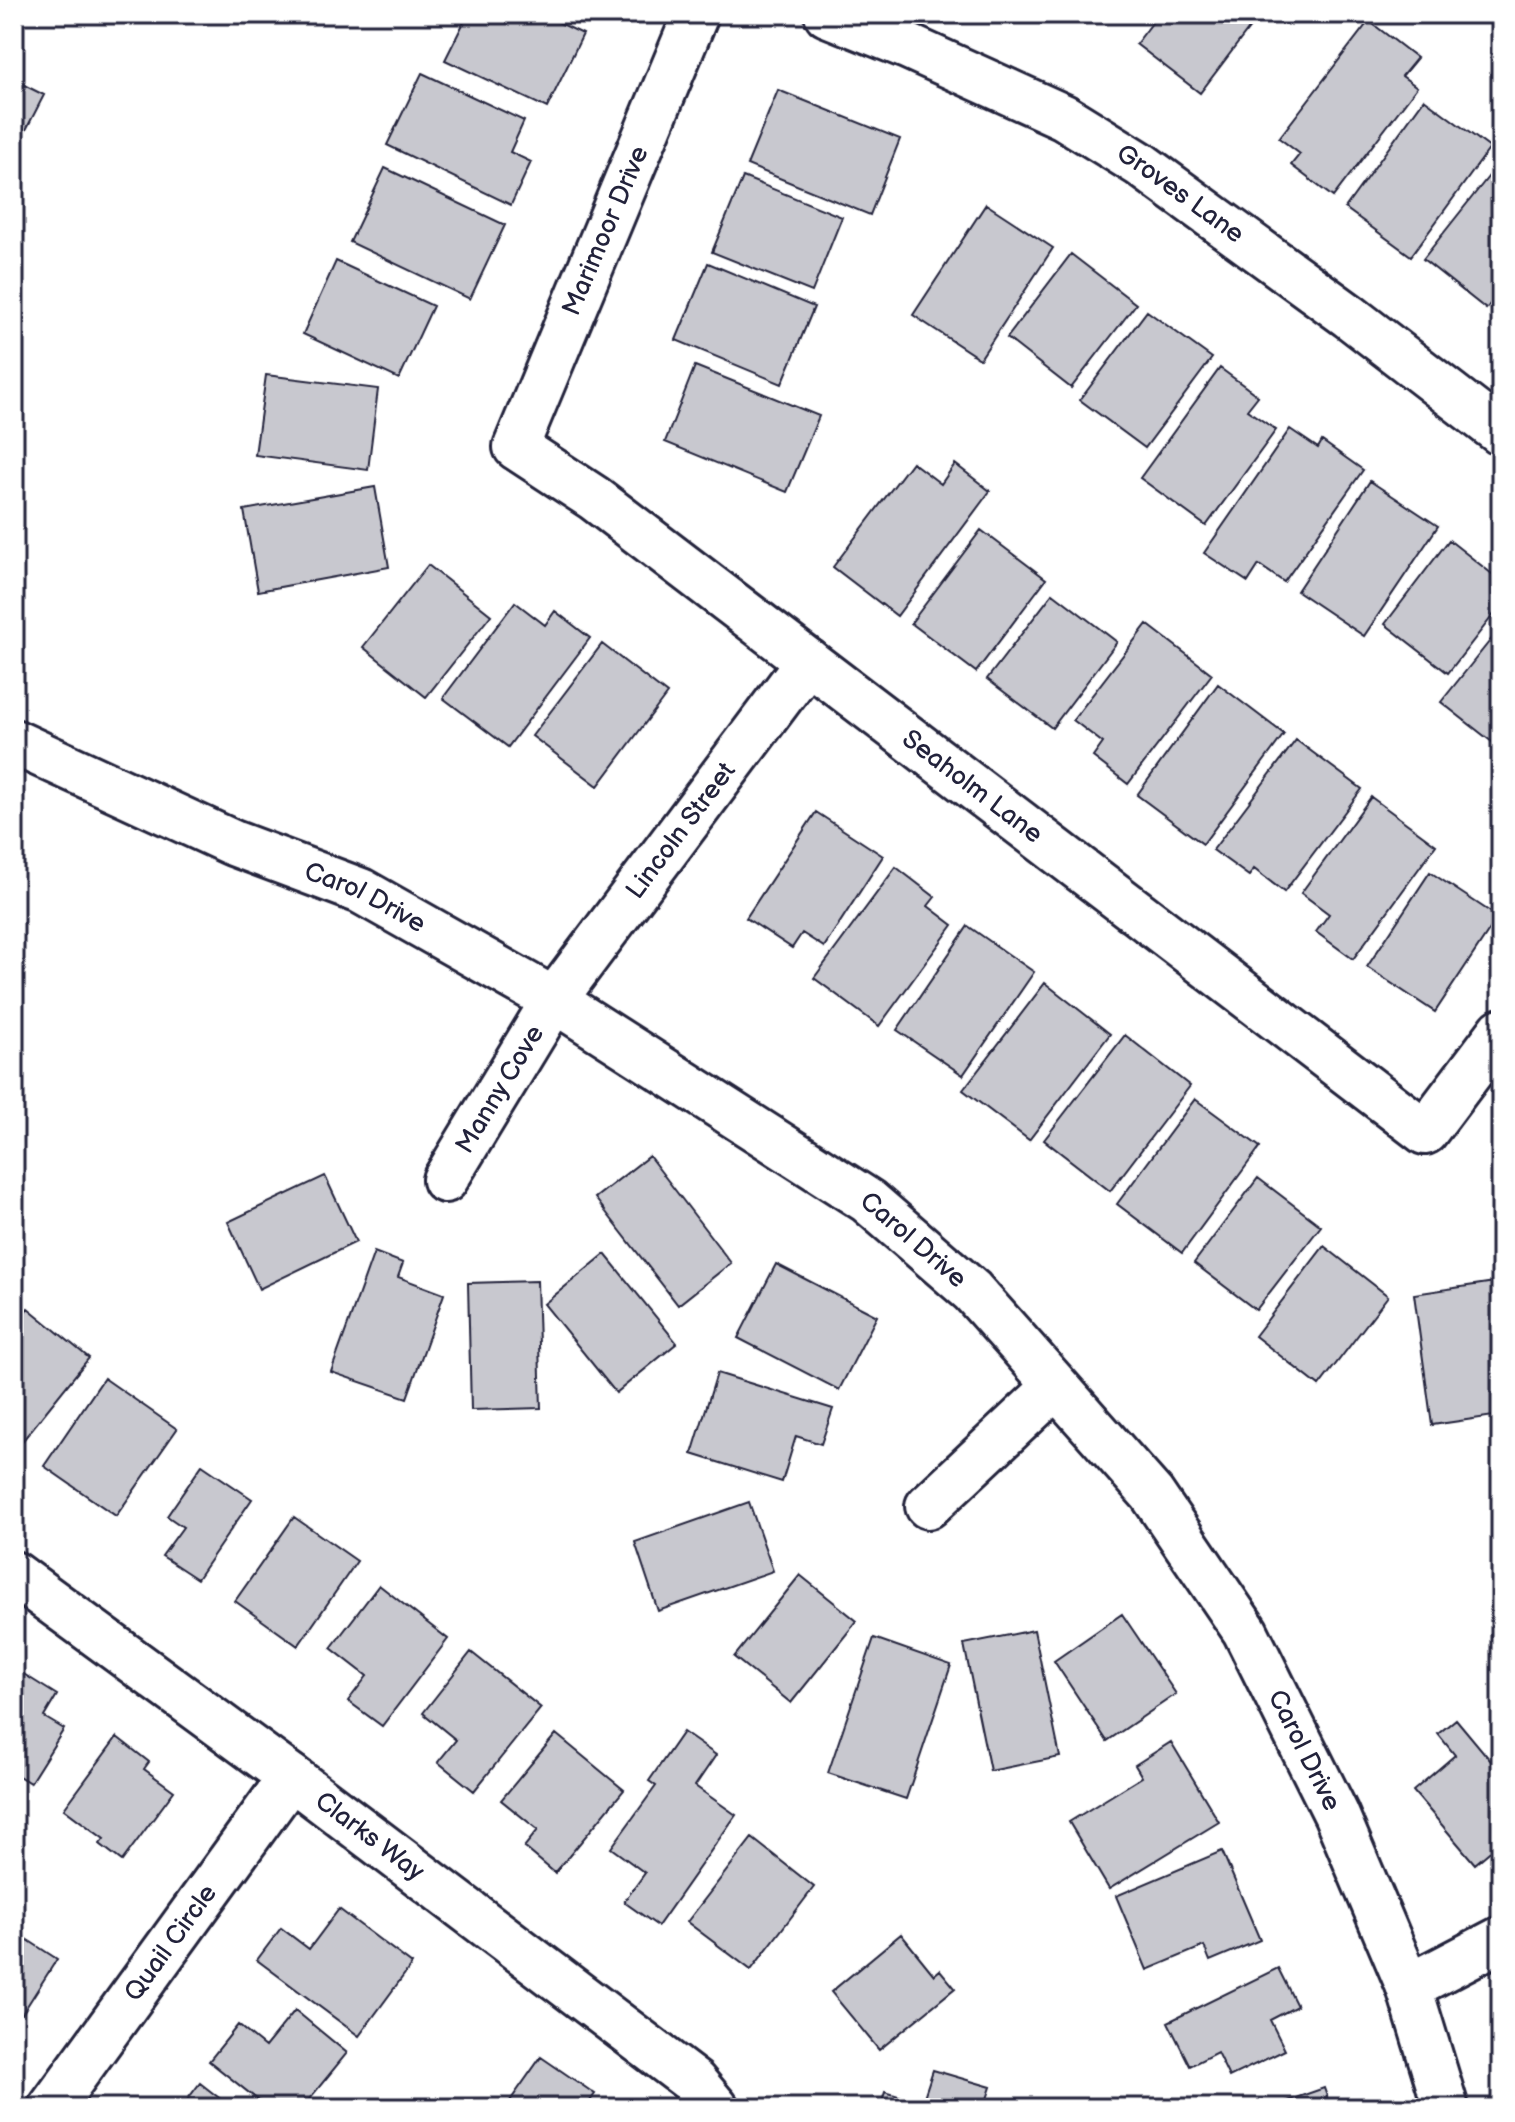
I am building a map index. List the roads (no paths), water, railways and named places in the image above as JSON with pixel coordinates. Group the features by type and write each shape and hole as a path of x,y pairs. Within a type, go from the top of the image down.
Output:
{"street":[{"name":"Marimoor Drive","path":"516,447 696,14"},
{"name":"Groves Lane","path":"827,14 907,46 1064,117 1140,164 1288,271 1501,433"},
{"name":"Seaholm Lane","path":"516,447 594,498 1425,1132 1501,1031"},
{"name":"Lincoln Street","path":"554,1000 808,661"},
{"name":"Carol Drive","path":"14,742 233,843 361,891 554,1000 868,1201 972,1291 1152,1494 1245,1631 1336,1814 1409,1987 1446,2108"},
{"name":"Manny Cove","path":"445,1180 554,1000"},
{"path":"928,1506 1055,1387"},
{"name":"Clarks Way","path":"14,1574 291,1777 694,2082 716,2108"},
{"name":"Quail Circle","path":"51,2108 291,1777"},
{"path":"1409,1987 1501,1939"}]}
